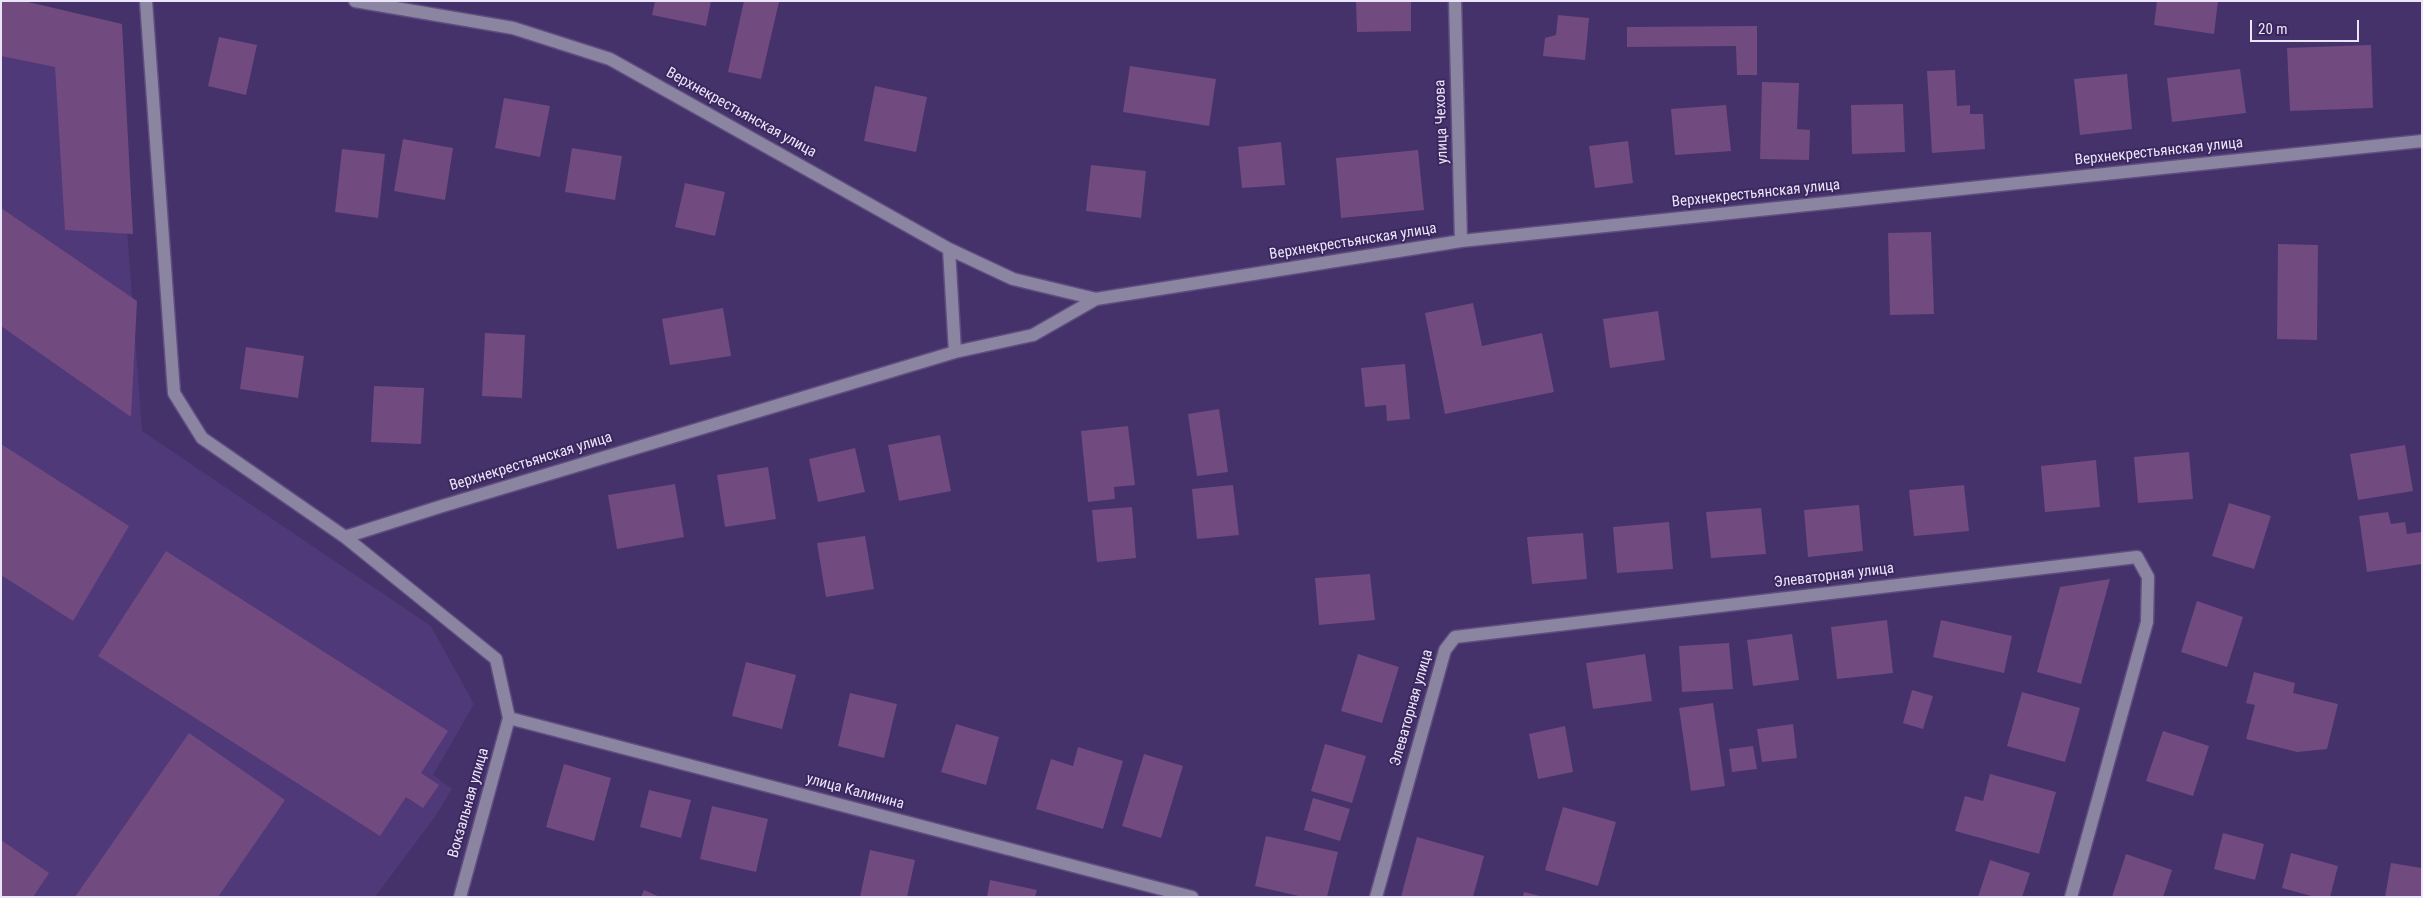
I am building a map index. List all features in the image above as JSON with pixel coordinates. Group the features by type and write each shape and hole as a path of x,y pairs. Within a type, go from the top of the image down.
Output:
{"street":[{"path":"146,1 174,393 202,438 345,537 496,659 510,718"},
{"name":"Верхнекрестьянская улица","path":"355,1 513,28 610,58 949,249 1013,279 1096,299"},
{"name":"улица Чехова","path":"1455,1 1461,241"},
{"name":"Верхнекрестьянская улица","path":"345,537 955,352 1033,335 1096,299 1461,241 2422,141"},
{"path":"949,249 955,352"},
{"name":"Элеваторная улица","path":"1376,897 1445,650 1455,637 2137,557 2148,577 2147,622 2070,897"},
{"name":"Вокзальная улица","path":"460,897 510,718"},
{"name":"улица Калинина","path":"510,718 1192,897"}],"shaded area":[{"path":"1,2 112,28 142,431 431,626 474,704 433,775 452,789 437,814 375,897 1,897"}],"building":[{"path":"1,1 24,1 122,24 133,234 65,230 55,67 1,56"},
{"path":"655,1 711,1 706,26 652,15"},
{"path":"744,1 779,2 761,79 728,72"},
{"path":"1356,1 1411,1 1411,31 1357,32"},
{"path":"2157,1 2218,1 2214,34 2154,25"},
{"path":"1558,15 1589,18 1585,60 1543,56 1545,38 1556,35"},
{"path":"1757,26 1757,75 1737,75 1736,46 1627,47 1627,27"},
{"path":"219,37 257,45 246,95 208,86"},
{"path":"2371,45 2373,108 2290,111 2287,48"},
{"path":"1130,66 1216,79 1209,126 1123,112"},
{"path":"2240,69 2246,113 2172,122 2167,78"},
{"path":"1955,70 1957,106 1970,105 1970,114 1983,114 1985,149 1932,153 1927,71"},
{"path":"2127,74 2132,129 2080,135 2074,79"},
{"path":"1762,82 1799,83 1797,129 1810,130 1809,160 1760,159"},
{"path":"875,86 927,97 916,152 864,141"},
{"path":"504,98 550,106 540,157 495,148"},
{"path":"1903,104 1905,152 1852,154 1851,105"},
{"path":"1726,105 1731,151 1675,155 1671,109"},
{"path":"403,139 453,148 445,200 394,191"},
{"path":"1628,141 1633,183 1595,188 1589,146"},
{"path":"1281,142 1285,185 1242,188 1238,147"},
{"path":"572,148 622,156 615,200 565,192"},
{"path":"342,149 385,154 378,218 335,212"},
{"path":"1418,150 1424,210 1341,218 1336,158"},
{"path":"1091,165 1146,171 1141,218 1086,211"},
{"path":"685,183 725,192 715,236 675,227"},
{"path":"1,208 137,301 131,417 1,326"},
{"path":"1931,232 1934,314 1890,315 1888,233"},
{"path":"2278,244 2318,245 2317,340 2277,339"},
{"path":"1473,303 1482,346 1542,333 1554,392 1445,414 1425,313"},
{"path":"723,308 731,356 670,365 662,319"},
{"path":"1658,311 1665,360 1610,368 1603,319"},
{"path":"485,333 525,335 522,398 482,396"},
{"path":"246,347 304,356 298,398 240,389"},
{"path":"1405,364 1410,419 1387,421 1386,405 1365,407 1361,368"},
{"path":"374,386 424,388 421,444 371,442"},
{"path":"1219,409 1228,472 1197,476 1188,414"},
{"path":"1128,426 1135,485 1114,487 1115,499 1088,502 1081,431"},
{"path":"940,435 951,491 899,501 888,445"},
{"path":"1,444 129,526 73,621 1,575"},
{"path":"2405,445 2413,491 2358,500 2350,454"},
{"path":"855,448 865,492 818,502 809,459"},
{"path":"2189,452 2193,499 2138,503 2134,457"},
{"path":"2096,460 2100,507 2045,512 2041,466"},
{"path":"768,467 776,519 725,527 717,475"},
{"path":"675,484 684,537 617,549 608,495"},
{"path":"1233,485 1239,535 1197,539 1192,489"},
{"path":"1964,485 1969,531 1914,536 1909,490"},
{"path":"2229,503 2271,516 2254,569 2212,556"},
{"path":"1859,505 1863,551 1808,557 1804,510"},
{"path":"1132,507 1136,558 1097,562 1092,510"},
{"path":"1761,508 1766,554 1711,558 1706,512"},
{"path":"2388,512 2391,524 2405,522 2407,534 2422,532 2422,564 2367,572 2359,516"},
{"path":"1669,522 1673,569 1617,573 1613,527"},
{"path":"1583,533 1587,579 1532,584 1527,537"},
{"path":"865,536 874,589 826,597 817,543"},
{"path":"166,551 448,731 421,773 439,785 423,808 406,797 380,836 98,656"},
{"path":"1370,574 1375,620 1319,625 1315,578"},
{"path":"2110,579 2081,684 2037,672 2060,587"},
{"path":"2197,601 2243,617 2227,667 2181,652"},
{"path":"1887,620 1893,673 1837,679 1831,627"},
{"path":"1941,620 2012,636 2004,673 1933,657"},
{"path":"1792,634 1799,680 1753,686 1747,640"},
{"path":"1729,643 1733,689 1682,692 1679,646"},
{"path":"1358,654 1399,667 1382,723 1341,711"},
{"path":"1645,654 1652,701 1593,709 1586,663"},
{"path":"746,662 796,675 782,729 732,716"},
{"path":"2254,672 2295,683 2293,693 2338,704 2327,749 2297,752 2246,739 2255,705 2246,703"},
{"path":"1912,690 1933,696 1923,729 1903,723"},
{"path":"2022,692 2080,708 2065,762 2007,746"},
{"path":"850,693 897,704 884,758 838,746"},
{"path":"1713,703 1725,786 1691,791 1679,708"},
{"path":"956,724 999,737 986,785 941,772"},
{"path":"1793,724 1797,758 1762,762 1757,729"},
{"path":"1565,726 1573,772 1538,779 1529,734"},
{"path":"2163,731 2209,746 2193,796 2146,781"},
{"path":"189,733 285,800 218,897 75,897"},
{"path":"1325,744 1366,756 1352,803 1311,791"},
{"path":"1753,746 1757,769 1732,772 1729,749"},
{"path":"1078,747 1123,761 1103,829 1036,809 1051,759 1073,766"},
{"path":"1144,754 1183,766 1161,838 1122,826"},
{"path":"564,764 611,778 594,841 546,827"},
{"path":"1990,774 2056,792 2039,854 1955,831 1965,796 1983,801"},
{"path":"649,790 691,800 681,838 640,827"},
{"path":"1313,798 1350,809 1340,841 1304,830"},
{"path":"712,806 768,819 756,872 700,859"},
{"path":"1563,807 1616,822 1598,886 1545,870"},
{"path":"2223,833 2264,844 2255,880 2214,869"},
{"path":"1266,836 1338,852 1327,897 1303,897 1255,886"},
{"path":"1417,837 1484,856 1473,897 1401,897"},
{"path":"1,840 49,873 33,897 1,897"},
{"path":"870,850 915,860 907,897 860,897"},
{"path":"2291,853 2338,866 2330,897 2315,897 2282,888"},
{"path":"2126,854 2172,870 2163,897 2112,897"},
{"path":"1990,860 2030,873 2022,897 1978,897"},
{"path":"2391,863 2422,868 2422,897 2385,897"},
{"path":"990,880 1037,890 1035,897 987,897"},
{"path":"644,890 660,897 641,897"},
{"path":"1524,892 1540,896 1540,897 1523,897"}]}
